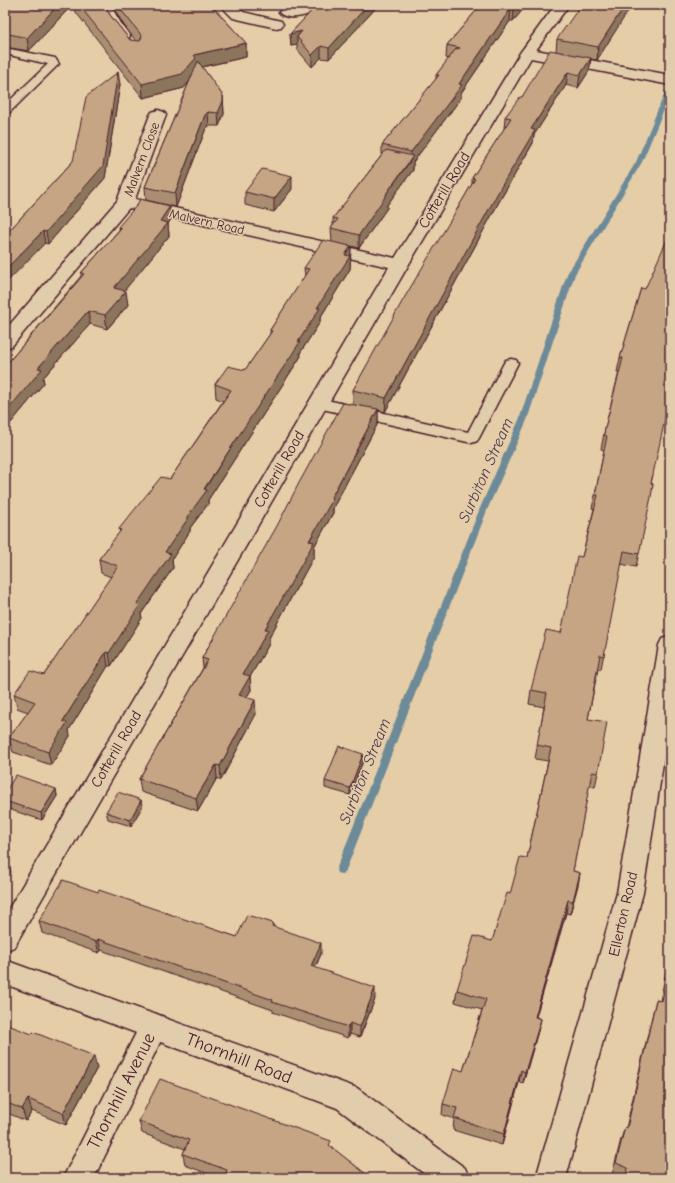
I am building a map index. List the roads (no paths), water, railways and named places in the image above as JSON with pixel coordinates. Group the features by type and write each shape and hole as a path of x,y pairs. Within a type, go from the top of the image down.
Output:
{"street":[{"path":"227,5 238,15 276,23"},
{"name":"Cotterill Road","path":"5,939 400,264 527,53 562,5"},
{"path":"527,53 670,80"},
{"name":"Malvern Close","path":"125,202 158,115"},
{"path":"5,342 125,202"},
{"name":"Malvern Road","path":"125,202 400,264"},
{"name":"Ellerton Road","path":"551,1178 630,893 670,645"},
{"name":"Thornhill Road","path":"5,972 347,1098 454,1178"},
{"name":"Thornhill Avenue","path":"78,1178 154,1026"}],"lane":[{"path":"105,5 117,26 132,45"},
{"path":"276,23 298,14 311,11 316,5"},
{"path":"5,52 51,60 54,64 5,111"},
{"path":"318,403 472,438 511,363"}],"waterway":[{"name":"Surbiton Stream","path":"341,870 484,508 523,420 571,274 639,162 669,90"}]}
